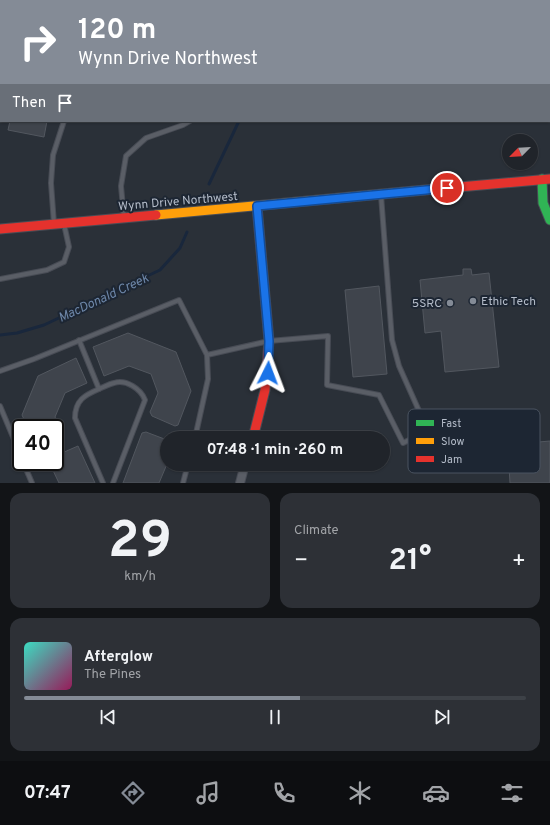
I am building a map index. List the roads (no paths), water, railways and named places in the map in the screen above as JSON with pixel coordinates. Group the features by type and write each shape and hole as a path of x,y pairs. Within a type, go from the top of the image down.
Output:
{"street":[{"name":"Wynn Drive Northwest","path":"0,229 546,179"},
{"path":"546,179 542,203 550,220"},
{"path":"255,431 266,390 269,341 257,206"},
{"path":"240,483 243,471"}],"lane":[{"path":"54,224 51,183 53,155 64,122"},
{"path":"124,218 121,186 126,156 146,138 183,126 189,122"},
{"path":"380,194 392,340 399,366 418,409"},
{"path":"0,279 47,270 64,262 69,248 64,224"},
{"path":"0,371 34,359 179,300 207,355 208,379 197,431"},
{"path":"207,355 269,341 328,336 327,386 379,395 403,442 408,440"},
{"path":"79,340 99,389"},
{"path":"103,483 75,418 75,411 79,400 83,396 116,382 138,388 143,394 145,400 113,483"},
{"path":"0,406 12,435"},
{"path":"27,471 32,483"},
{"path":"184,483 187,471"}],"waterway":[{"name":"MacDonald Creek","path":"209,184 239,122"},
{"name":"MacDonald Creek","path":"0,335 17,333 44,325 160,270 180,248 187,232"}],"place":[{"name":"Ethic Tech","path":"473,301"},
{"name":"5SRC","path":"450,303"}]}
